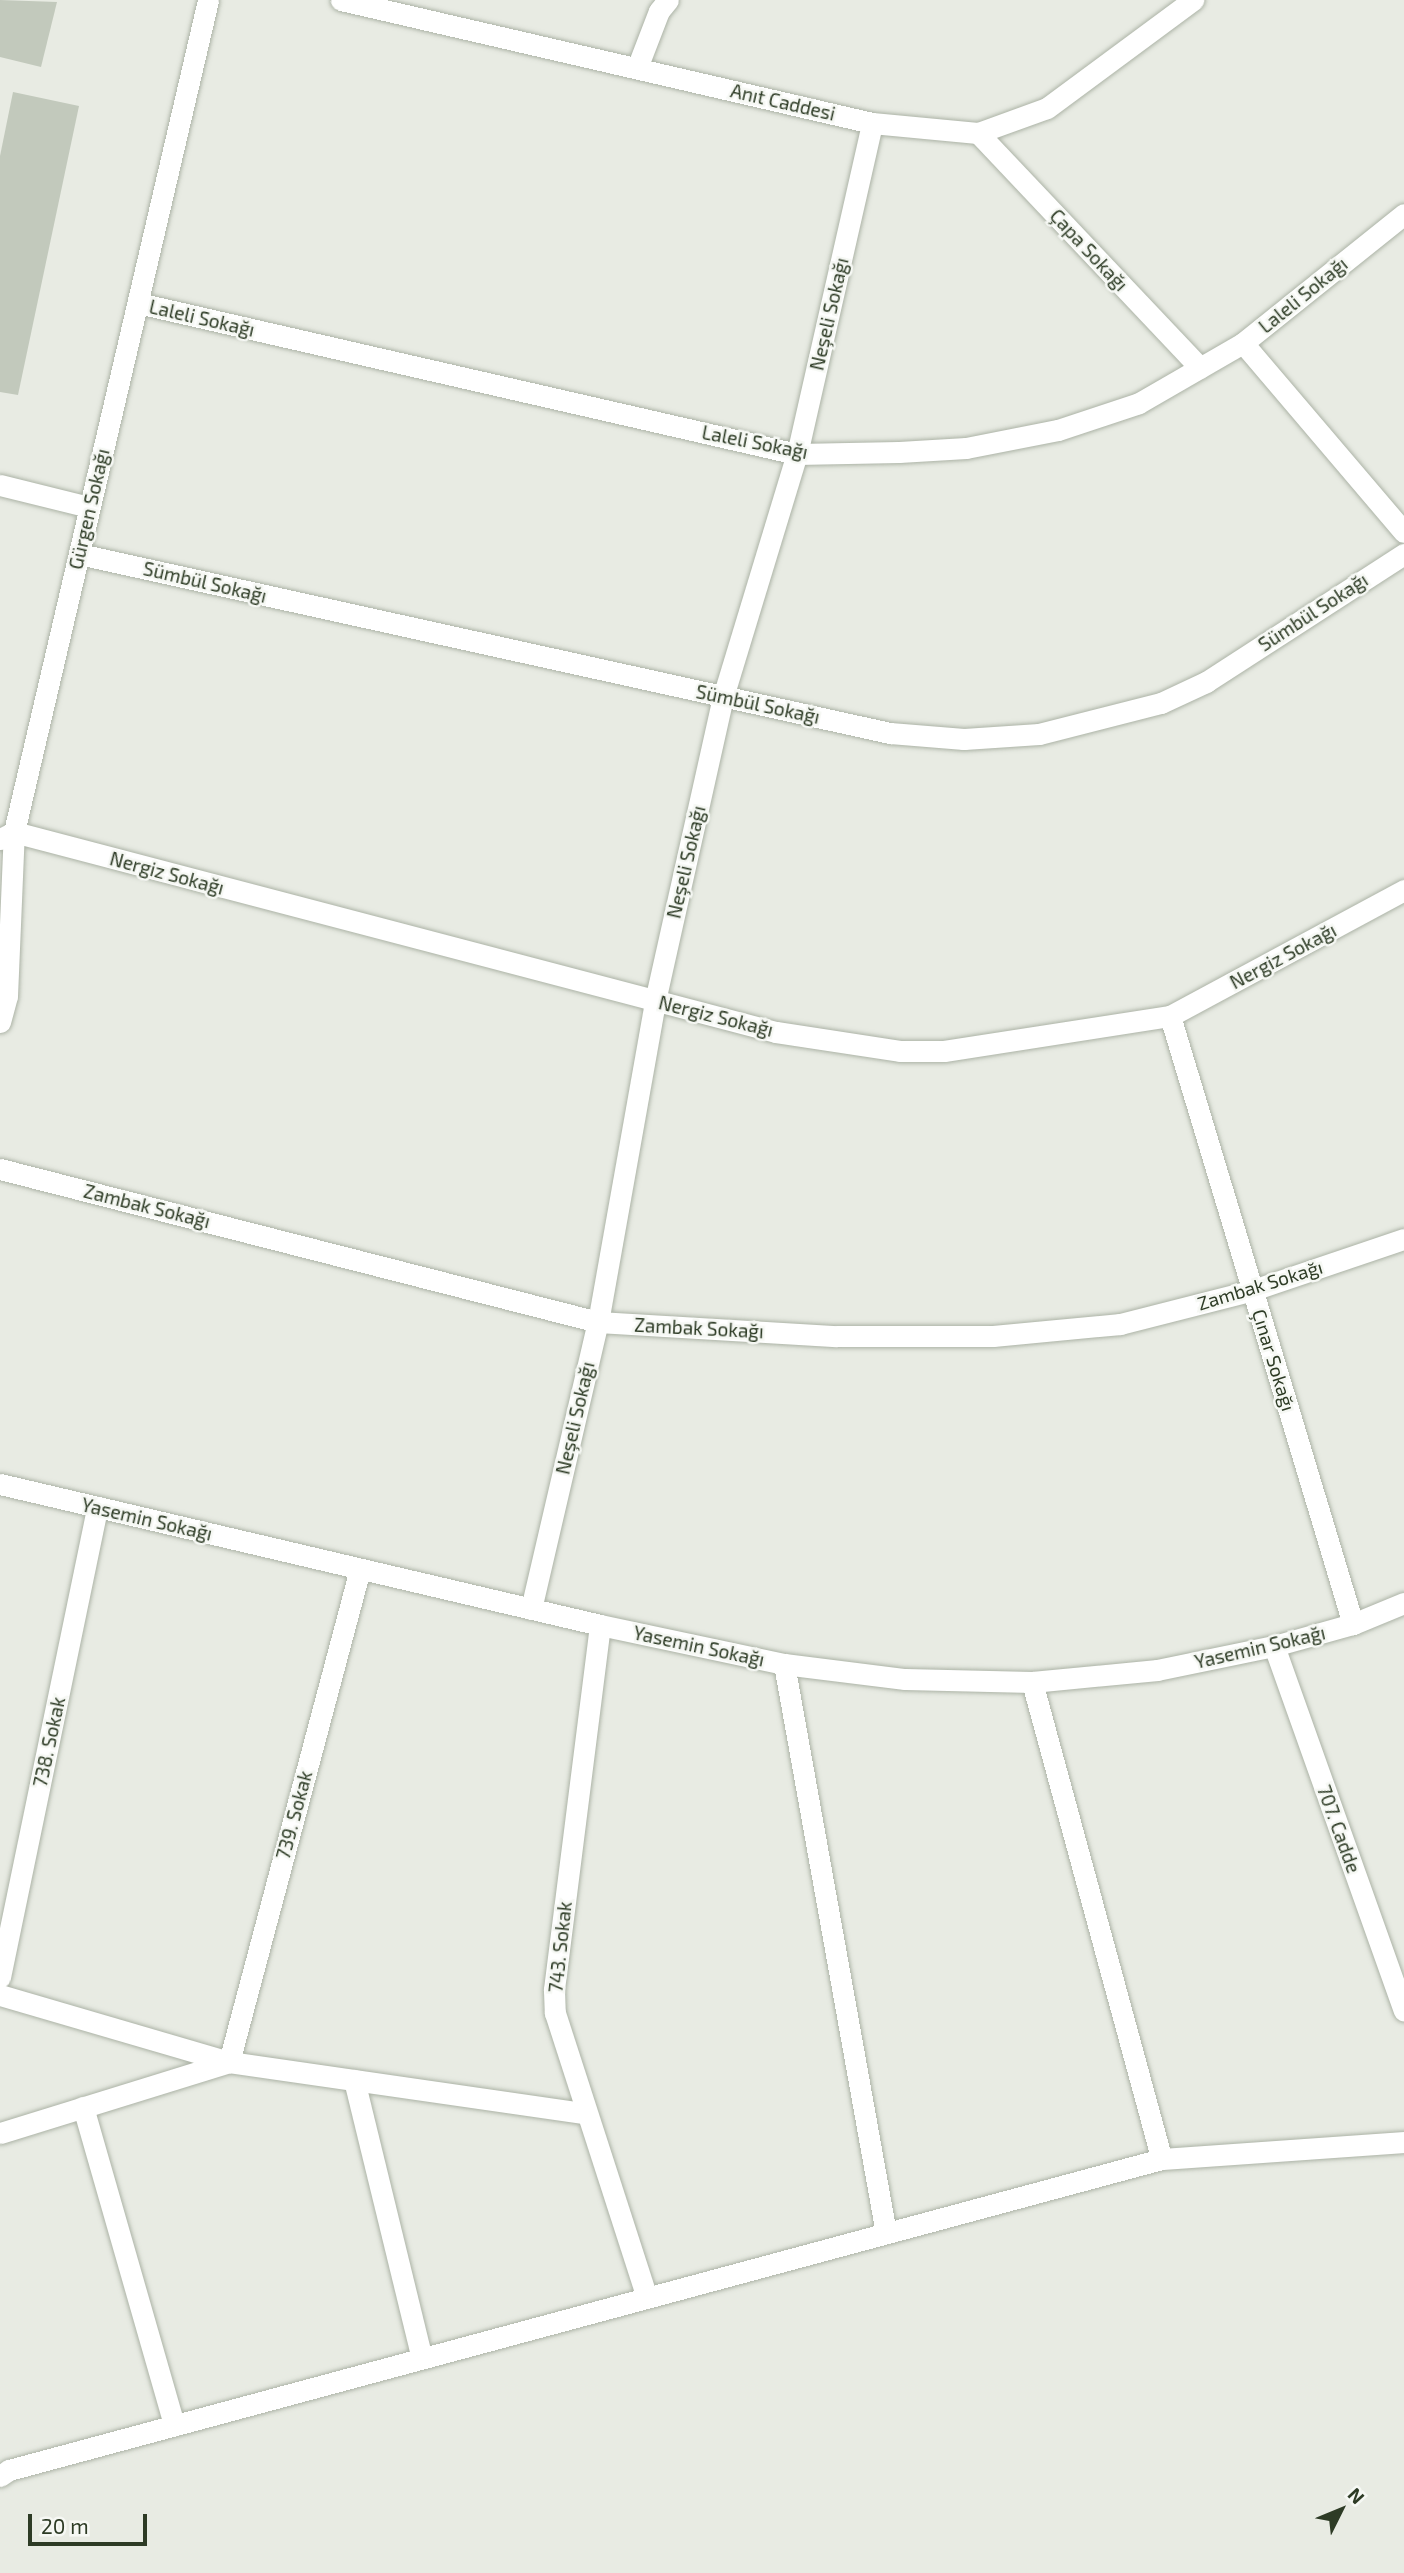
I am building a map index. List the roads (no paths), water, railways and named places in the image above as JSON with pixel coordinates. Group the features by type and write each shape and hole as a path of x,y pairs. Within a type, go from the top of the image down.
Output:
{"street":[{"name":"Gürgen Sokağı","path":"0,1022 7,996 7,836 79,554 208,0"},
{"name":"Anıt Caddesi","path":"341,0 872,122 978,133 1047,108 1193,0"},
{"path":"637,68 659,10 668,0"},
{"name":"Neşeli Sokağı","path":"531,1609 597,1322 656,1001 723,697 797,454 872,122"},
{"name":"Çapa Sokağı","path":"978,133 1200,368"},
{"name":"Laleli Sokağı","path":"138,303 797,454 966,448 1058,430 1139,403 1243,343 1404,214"},
{"path":"1243,343 1404,532"},
{"path":"0,485 89,507"},
{"name":"Sümbül Sokağı","path":"79,554 723,697 933,738 999,738 1052,732 1161,703 1206,682 1404,554"},
{"name":"Nergiz Sokağı","path":"7,836 776,1032 900,1051 944,1051 1170,1016 1404,890"},
{"name":"Çınar Sokağı","path":"1170,1016 1353,1624"},
{"name":"Zambak Sokağı","path":"0,1169 597,1322 837,1336 993,1336 1120,1324 1253,1290 1404,1239"},
{"name":"Yasemin Sokağı","path":"0,1485 600,1625 784,1664 905,1679 1032,1682 1157,1670 1274,1646 1353,1624 1404,1603"},
{"name":"738. Sokak","path":"0,1978 97,1507"},
{"name":"739. Sokak","path":"229,2062 360,1569"},
{"name":"743. Sokak","path":"600,1625 554,1990 557,2025 647,2297"},
{"name":"707. Cadde","path":"1274,1646 1404,2011"},
{"path":"784,1664 886,2233"},
{"path":"1032,1682 1162,2159"},
{"path":"0,1995 229,2062 585,2113"},
{"path":"0,2133 229,2062"},
{"path":"354,2080 422,2358"},
{"path":"83,2107 174,2425"},
{"path":"0,2476 9,2470 1162,2159 1404,2142"}]}
